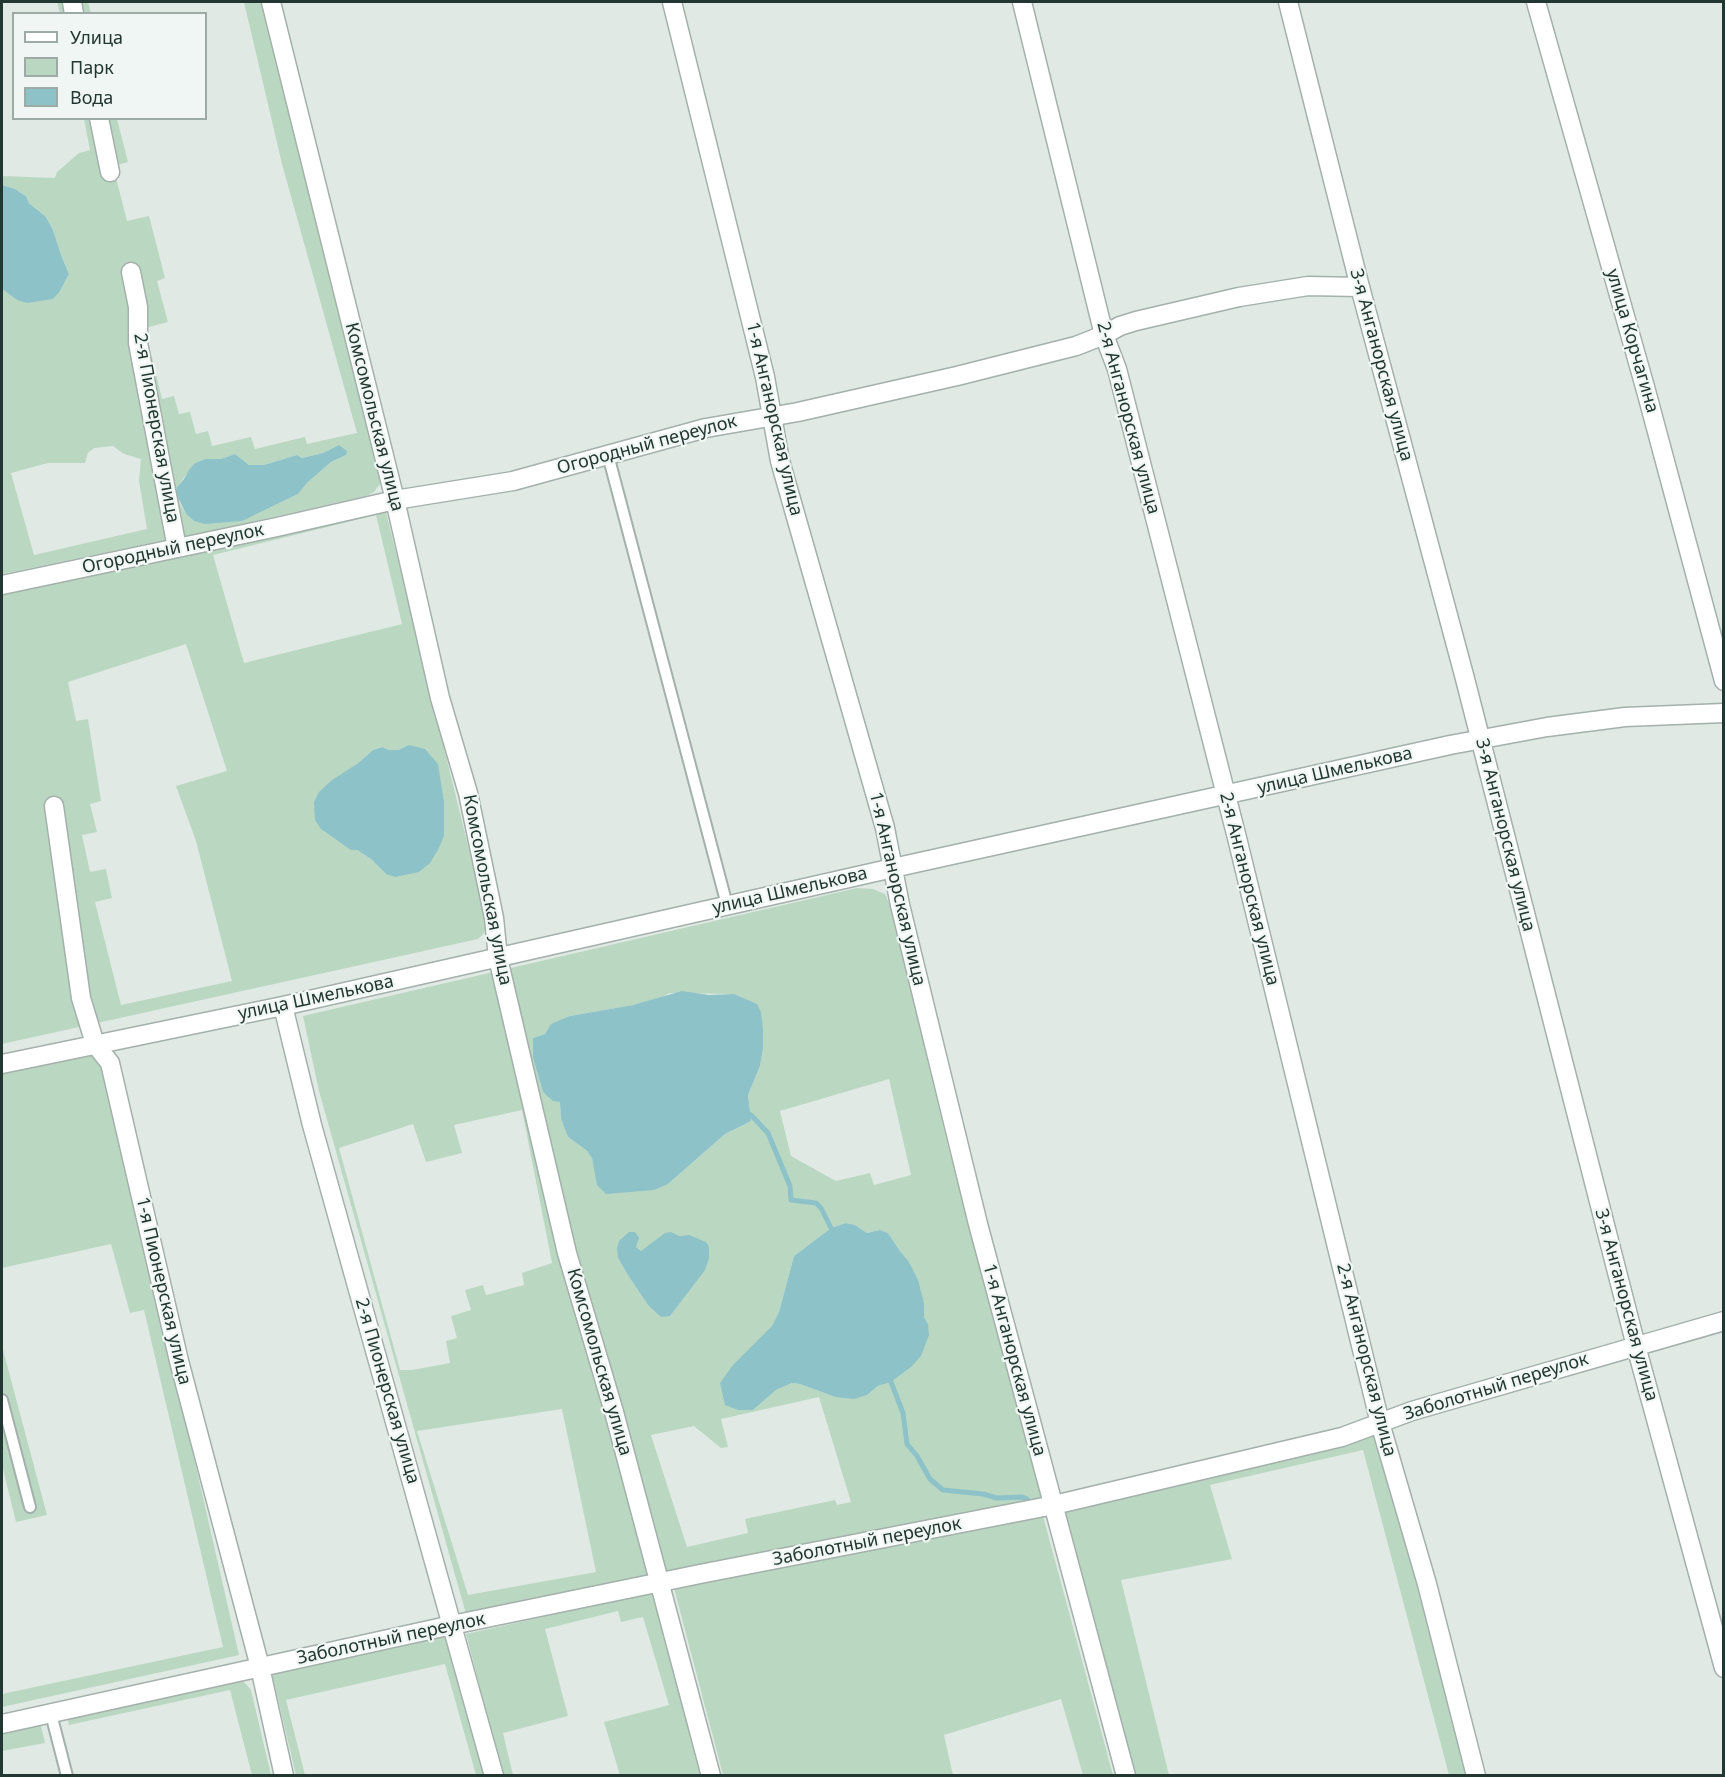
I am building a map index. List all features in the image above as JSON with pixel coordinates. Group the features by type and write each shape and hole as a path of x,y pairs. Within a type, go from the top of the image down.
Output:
{"street":[{"name":"Комсомольская улица","path":"271,2 395,500 440,698 468,794 494,918 498,958 567,1253 614,1412 711,1776"},
{"name":"1-я Анганорская улица","path":"672,2 760,354 780,461 885,828 900,905 978,1224 1126,1776"},
{"name":"2-я Анганорская улица","path":"1022,2 1104,335 1117,369 1226,796 1380,1423 1427,1584 1476,1776"},
{"name":"3-я Анганорская улица","path":"1288,2 1636,1346 1724,1668"},
{"name":"улица Корчагина","path":"1536,2 1645,387 1724,681"},
{"path":"99,120 110,172"},
{"name":"2-я Пионерская улица","path":"131,272 138,306 138,343 177,548"},
{"name":"Огородный переулок","path":"2,585 395,500 513,481 706,428 957,376 1076,346 1136,321 1281,289 1332,285 1360,287"},
{"name":"улица Шмелькова","path":"2,1064 283,1006 727,905 1480,739 1547,727 1625,717 1724,713"},
{"name":"1-я Пионерская улица","path":"54,806 81,998 95,1044 110,1062 179,1360 260,1667 284,1776"},
{"name":"2-я Пионерская улица","path":"283,1006 312,1125 494,1776"},
{"name":"Заболотный переулок","path":"2,1724 453,1625 1054,1505 1342,1437 1412,1412 1724,1321"}],"lane":[{"path":"608,455 727,905"},
{"path":"2,1400 30,1507"},
{"path":"51,1714 67,1776"}],"green space":[{"path":"57,2 88,2 91,12 60,12"},
{"path":"244,2 263,2 381,476 380,484 374,492 366,496 2,574 2,289 17,300 60,291 69,274 46,217 29,203 26,196 2,185 2,176 55,178 57,172 79,153 90,150 84,120 117,120 128,162 113,166 127,221 149,216 165,278 157,281 168,322 145,328 162,399 174,396 179,414 190,412 196,434 208,431 212,446 251,437 255,449 305,437 307,444 357,433 282,164","holes":["339,445 346,455 331,462 298,494 252,516 194,521 180,504 177,487 195,463 205,459 221,459 235,454 249,465 264,465 297,455 302,458 323,453","113,446 124,454 141,459 139,481 147,529 34,555 11,473 48,463 85,463 88,453 94,448"]},
{"path":"385,508 487,923 484,933 478,939 2,1044 2,593","holes":["376,515 402,624 244,663 213,555","186,644 227,771 176,786 196,841 232,981 121,1005 95,902 112,898 106,869 90,872 82,835 97,832 90,804 101,801 88,719 76,721 68,682","409,745 439,772 444,801 444,837 386,874 371,859 357,850 357,764 373,750 381,747 398,750"]},
{"path":"857,888 873,889 885,894 891,908 948,1146 1041,1498 671,1570 466,1614 319,1091 303,1016","holes":["670,993 734,994 763,1030 760,1066 748,1095 751,1121 725,1134 668,1184 595,1169 592,1158 586,1150 568,1137 561,1119 560,1102 543,1092 533,1058 533,1038 545,1034 570,1016 658,999","889,1079 911,1175 874,1185 870,1173 836,1181 791,1156 780,1111","522,1110 552,1263 522,1273 524,1285 486,1295 483,1285 465,1290 471,1310 451,1316 457,1338 446,1341 450,1363 400,1370 339,1148 413,1124 426,1162 462,1153 454,1125","846,1223 855,1225 867,1233 880,1230 888,1233 909,1262 924,1303 924,1317 928,1324 891,1382 878,1386 867,1395 835,1397 792,1383 776,1390 753,1410 762,1338 772,1326 779,1312 794,1256 831,1228","689,1235 684,1297 670,1316 648,1305 618,1258 636,1247 641,1251 679,1236","819,1397 851,1502 837,1505 835,1500 745,1519 748,1533 687,1547 651,1435 694,1426 721,1448 728,1447 721,1419","562,1409 596,1572 468,1595 417,1431"]},
{"path":"89,1054 99,1062 106,1073 239,1655 2,1707 2,1694 223,1647 144,1310 130,1313 111,1244 2,1268 2,1072"},
{"path":"2,1346 47,1515 16,1522 2,1465"},
{"path":"1378,1430 1468,1775 1449,1775 1363,1450 1210,1485 1232,1559 1121,1580 1169,1775 1135,1775 1065,1509"},
{"path":"1043,1516 1113,1775 1083,1775 1061,1699 944,1735 953,1775 723,1775 674,1588"},
{"path":"655,1592 703,1775 620,1775 604,1722 669,1705 643,1617 621,1622 618,1611 545,1629 568,1716 503,1733 513,1775 503,1775 466,1634"},
{"path":"450,1636 487,1775 476,1775 445,1664 286,1700 305,1775 296,1775 272,1674"},
{"path":"239,1680 251,1690 271,1775 252,1775 230,1690 69,1725 67,1716"},
{"path":"40,1722 45,1743 2,1751 2,1729"}],"water":[{"path":"2,185 26,196 29,203 46,217 53,230 69,274 53,299 27,303 17,300 2,289"},
{"path":"339,445 347,451 346,455 331,462 298,494 242,521 205,524 194,521 186,514 176,493 177,487 189,470 195,463 205,459 221,459 235,454 249,465 264,465 297,455 302,458 323,453"},
{"path":"409,745 425,749 438,764 444,801 444,836 430,863 419,872 395,877 386,874 371,859 357,850 351,850 321,829 315,820 314,802 319,792 332,780 357,764 373,750 382,747 398,750"},
{"path":"682,991 709,995 734,994 757,1004 761,1012 763,1049 760,1066 748,1095 751,1121 725,1134 668,1184 654,1190 606,1194 597,1185 592,1158 586,1150 568,1137 561,1119 560,1102 553,1101 543,1092 533,1058 533,1038 545,1034 551,1024 570,1016 633,1005"},
{"path":"846,1223 855,1225 867,1233 880,1230 888,1233 909,1262 918,1280 924,1303 924,1317 928,1324 929,1335 921,1356 891,1382 854,1399 835,1397 792,1383 776,1390 753,1410 738,1410 725,1405 720,1383 733,1365 772,1326 779,1312 794,1256 831,1228"},
{"path":"629,1232 635,1232 639,1238 636,1247 641,1251 665,1233 671,1232 679,1236 689,1235 706,1242 709,1247 709,1258 705,1270 670,1316 661,1317 648,1305 618,1258 619,1241"}],"waterway":[{"path":"751,1115 768,1133 790,1186 791,1200 816,1203 831,1228"},
{"path":"891,1382 903,1413 907,1444 930,1479 943,1490 983,1494 997,1498 1022,1497 1027,1499 1029,1504"}]}
